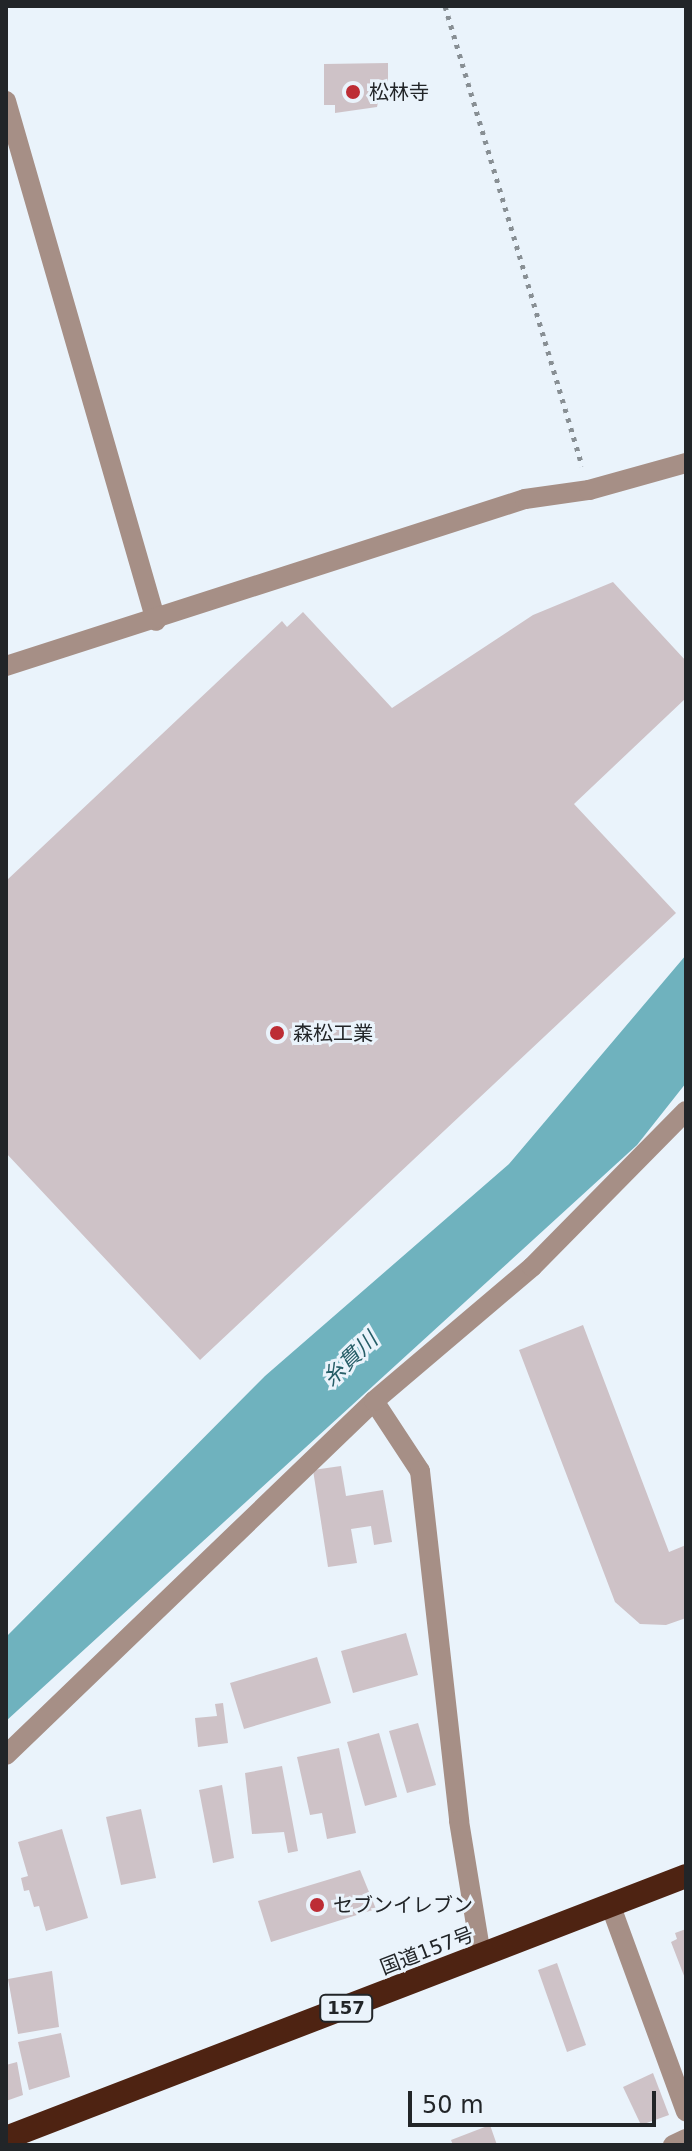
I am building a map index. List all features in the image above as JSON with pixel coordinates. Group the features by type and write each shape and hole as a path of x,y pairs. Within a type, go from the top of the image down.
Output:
{"highway":[{"name":"国道157号","path":"6,2138 686,1876"}],"street":[{"path":"6,101 156,621"},
{"path":"6,666 156,621 525,499 589,490 686,463"},
{"path":"6,1755 374,1401 532,1267 686,1111"},
{"path":"374,1401 420,1471 459,1821 481,1956"},
{"path":"610,1904 686,2112"},
{"path":"673,2145 686,2139"}],"path":[{"path":"445,6 589,490"}],"water":[{"name":"糸貫川","path":"686,955 686,1083 637,1145 6,1721 6,1637 265,1376 509,1164"}],"building":[{"name":"松林寺","path":"388,63 388,83 382,83 377,107 335,113 335,105 324,105 324,64"},
{"name":"森松工業","path":"613,582 686,661 686,698 574,804 676,913 200,1360 6,1153 6,881 282,621 287,627 303,612 392,708 533,615"},
{"path":"583,1325 669,1552 686,1545 686,1618 666,1625 640,1624 615,1602 519,1350"},
{"path":"341,1466 346,1496 383,1490 392,1542 374,1545 371,1526 351,1529 357,1563 328,1567 313,1470"},
{"path":"406,1633 418,1675 353,1693 341,1651"},
{"path":"317,1657 331,1703 244,1729 230,1683"},
{"path":"223,1703 228,1743 198,1747 195,1718 217,1716 215,1704"},
{"path":"418,1723 436,1785 407,1793 389,1731"},
{"path":"379,1733 397,1797 365,1806 347,1742"},
{"path":"339,1748 356,1833 327,1839 322,1813 310,1815 297,1757"},
{"path":"282,1766 298,1851 288,1853 284,1832 252,1834 245,1773"},
{"path":"222,1785 234,1858 213,1863 199,1790"},
{"path":"141,1809 156,1878 121,1885 106,1817"},
{"path":"62,1829 88,1918 46,1931 39,1906 34,1907 29,1890 24,1891 21,1878 28,1876 18,1842"},
{"name":"セブンイレブン","path":"360,1870 376,1909 271,1942 258,1901"},
{"path":"686,1929 686,1981 671,1942 677,1939 675,1933"},
{"path":"557,1963 586,2045 567,2052 538,1970"},
{"path":"52,1971 59,2027 18,2034 8,1979"},
{"path":"61,2033 70,2077 29,2090 18,2042"},
{"path":"17,2062 23,2095 6,2101 6,2065"},
{"path":"653,2073 669,2115 641,2125 623,2087"},
{"path":"490,2125 497,2145 453,2145 451,2140"}],"place":[{"name":"松林寺","path":"353,92"},
{"name":"森松工業","path":"277,1033"},
{"name":"セブンイレブン","path":"317,1905"}]}
